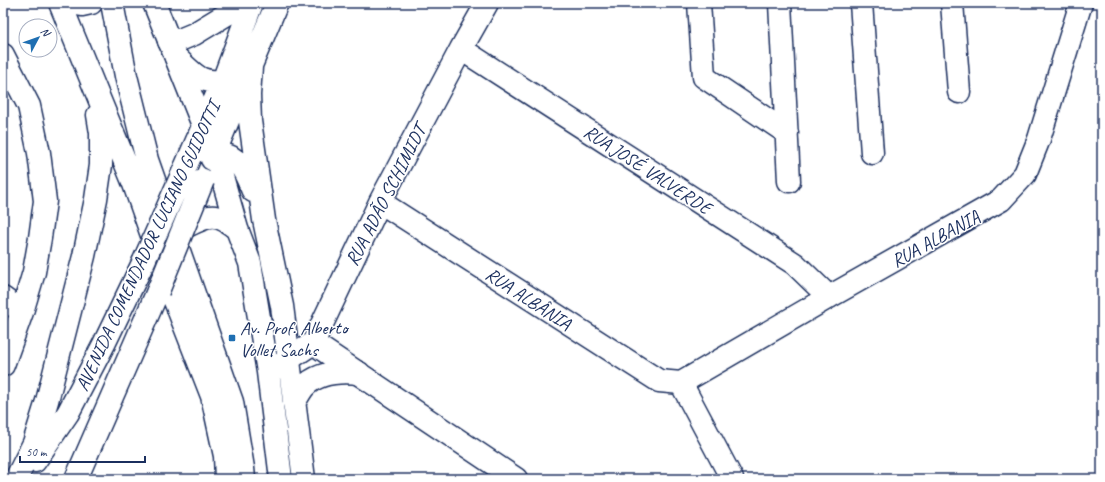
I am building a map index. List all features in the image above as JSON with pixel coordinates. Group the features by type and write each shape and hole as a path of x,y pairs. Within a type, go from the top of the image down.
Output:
{"main road":[{"path":"60,3 134,184 175,301 212,396 225,456 226,479"},
{"path":"70,3 82,5 91,3"},
{"path":"112,3 126,76 147,160 232,402 244,479"},
{"path":"154,3 215,152 238,229 250,263 268,372 280,479"},
{"path":"172,49 182,39 194,34 245,3"},
{"name":"AVENIDA COMENDADOR LUCIANO GUIDOTTI","path":"22,479 68,413 104,344 143,263 223,81 252,3"},
{"name":"AVENIDA COMENDADOR LUCIANO GUIDOTTI","path":"76,479 158,291 277,3"},
{"name":"RUA ADÃO SCHIMIDT","path":"313,343 380,202 487,3"},
{"path":"699,3 704,77 787,133"},
{"path":"780,3 789,181"},
{"path":"861,3 872,153"},
{"path":"952,3 959,92"},
{"name":"RUA ALBANIA","path":"682,383 829,297 1001,200 1025,174 1039,139 1081,3"},
{"path":"172,49 192,73 206,81 223,81 235,77 251,67"},
{"name":"RUA JOSÉ VALVERDE","path":"461,49 795,264 829,297"},
{"path":"3,55 29,106 40,153 45,201 34,272 22,312 3,365"},
{"path":"251,67 250,121 264,220 282,306 304,479"},
{"path":"16,479 34,443 47,401 84,256 96,200 102,165 101,133 93,82"},
{"path":"187,163 200,152 208,151 223,153 231,156 242,167 246,174 264,220"},
{"name":"RUA ALBÂNIA","path":"380,202 659,381 682,383"},
{"path":"185,227 202,218 216,216 227,221 238,229"},
{"path":"3,298 22,312"},
{"path":"268,372 313,343 516,479"},
{"path":"294,403 304,387 318,377 338,372 359,373"},
{"path":"682,383 732,479"}],"place":[{"name":"Av. Prof. Alberto Vollet Sachs","path":"232,338"}]}
